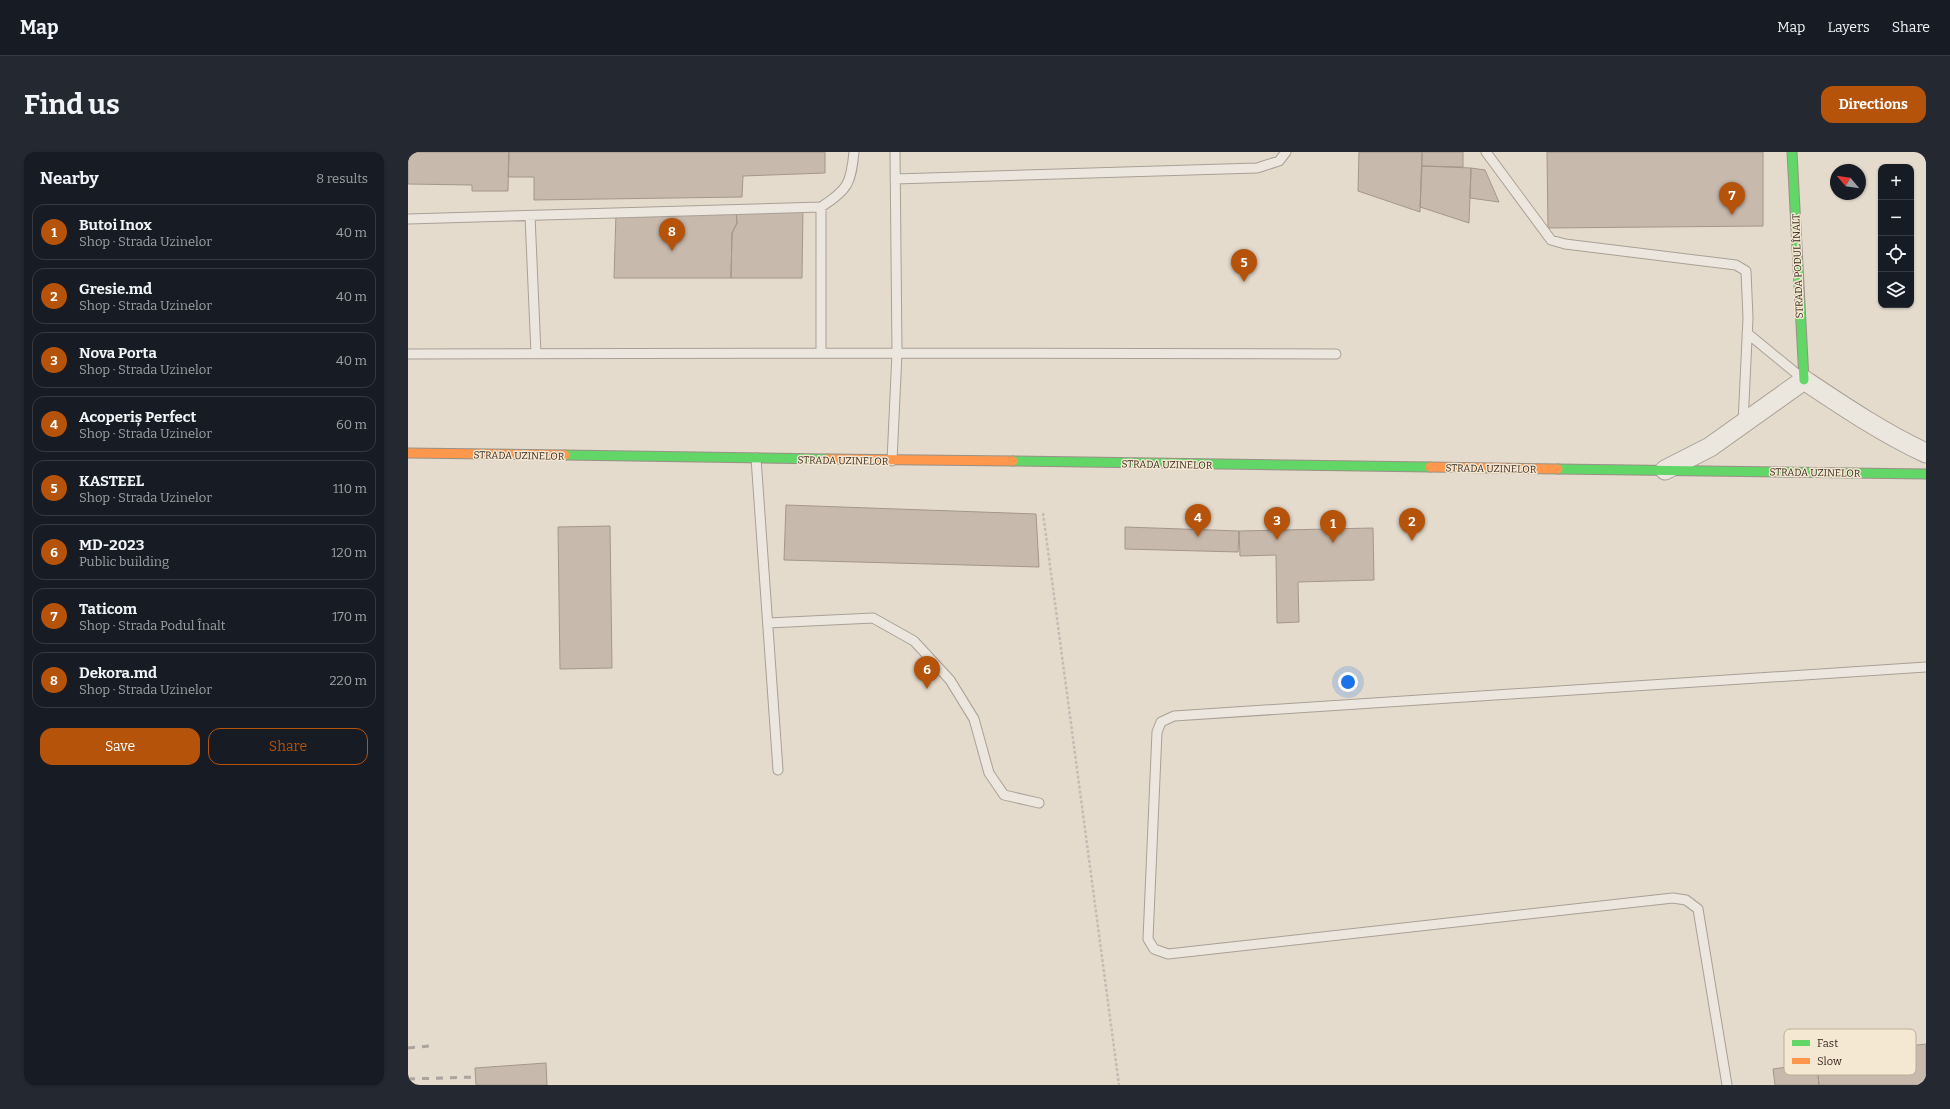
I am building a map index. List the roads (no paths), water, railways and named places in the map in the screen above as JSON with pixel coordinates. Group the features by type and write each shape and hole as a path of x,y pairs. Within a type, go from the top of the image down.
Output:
{"main road":[{"name":"STRADA PODUL ÎNALT","path":"1792,152 1804,380"},
{"name":"STRADA UZINELOR","path":"408,453 892,461 1926,474"}],"street":[{"path":"1665,470 1710,447 1804,380 1866,421 1902,442 1926,453"}],"lane":[{"path":"408,220 822,207 847,187 852,172 854,152"},
{"path":"892,461 897,353 895,152"},
{"path":"895,179 1257,168 1278,161 1286,152"},
{"path":"1486,152 1551,240 1565,244 1731,264 1742,267 1746,271 1747,333 1743,424"},
{"path":"821,353 822,207"},
{"path":"530,216 536,354"},
{"path":"1747,333 1804,380"},
{"path":"408,354 1336,354"},
{"path":"756,458 778,770"},
{"path":"768,623 873,618 914,641 950,680 974,719 989,773 1004,795 1039,803"},
{"path":"1728,1085 1698,909 1686,900 1673,898 1168,954 1154,949 1148,939 1157,732 1161,722 1174,716 1926,667"}],"railway":[{"path":"408,1048 430,1046"},
{"path":"408,1079 476,1077"}],"place":[{"name":"Taticom","path":"1732,215"},
{"name":"Dekora.md","path":"672,251"},
{"name":"KASTEEL","path":"1244,282"},
{"name":"Acoperiș Perfect","path":"1198,537"},
{"name":"Nova Porta","path":"1277,540"},
{"name":"Gresie.md","path":"1412,541"},
{"name":"Butoi Inox","path":"1333,543"},
{"name":"MD-2023","path":"927,689"}]}
